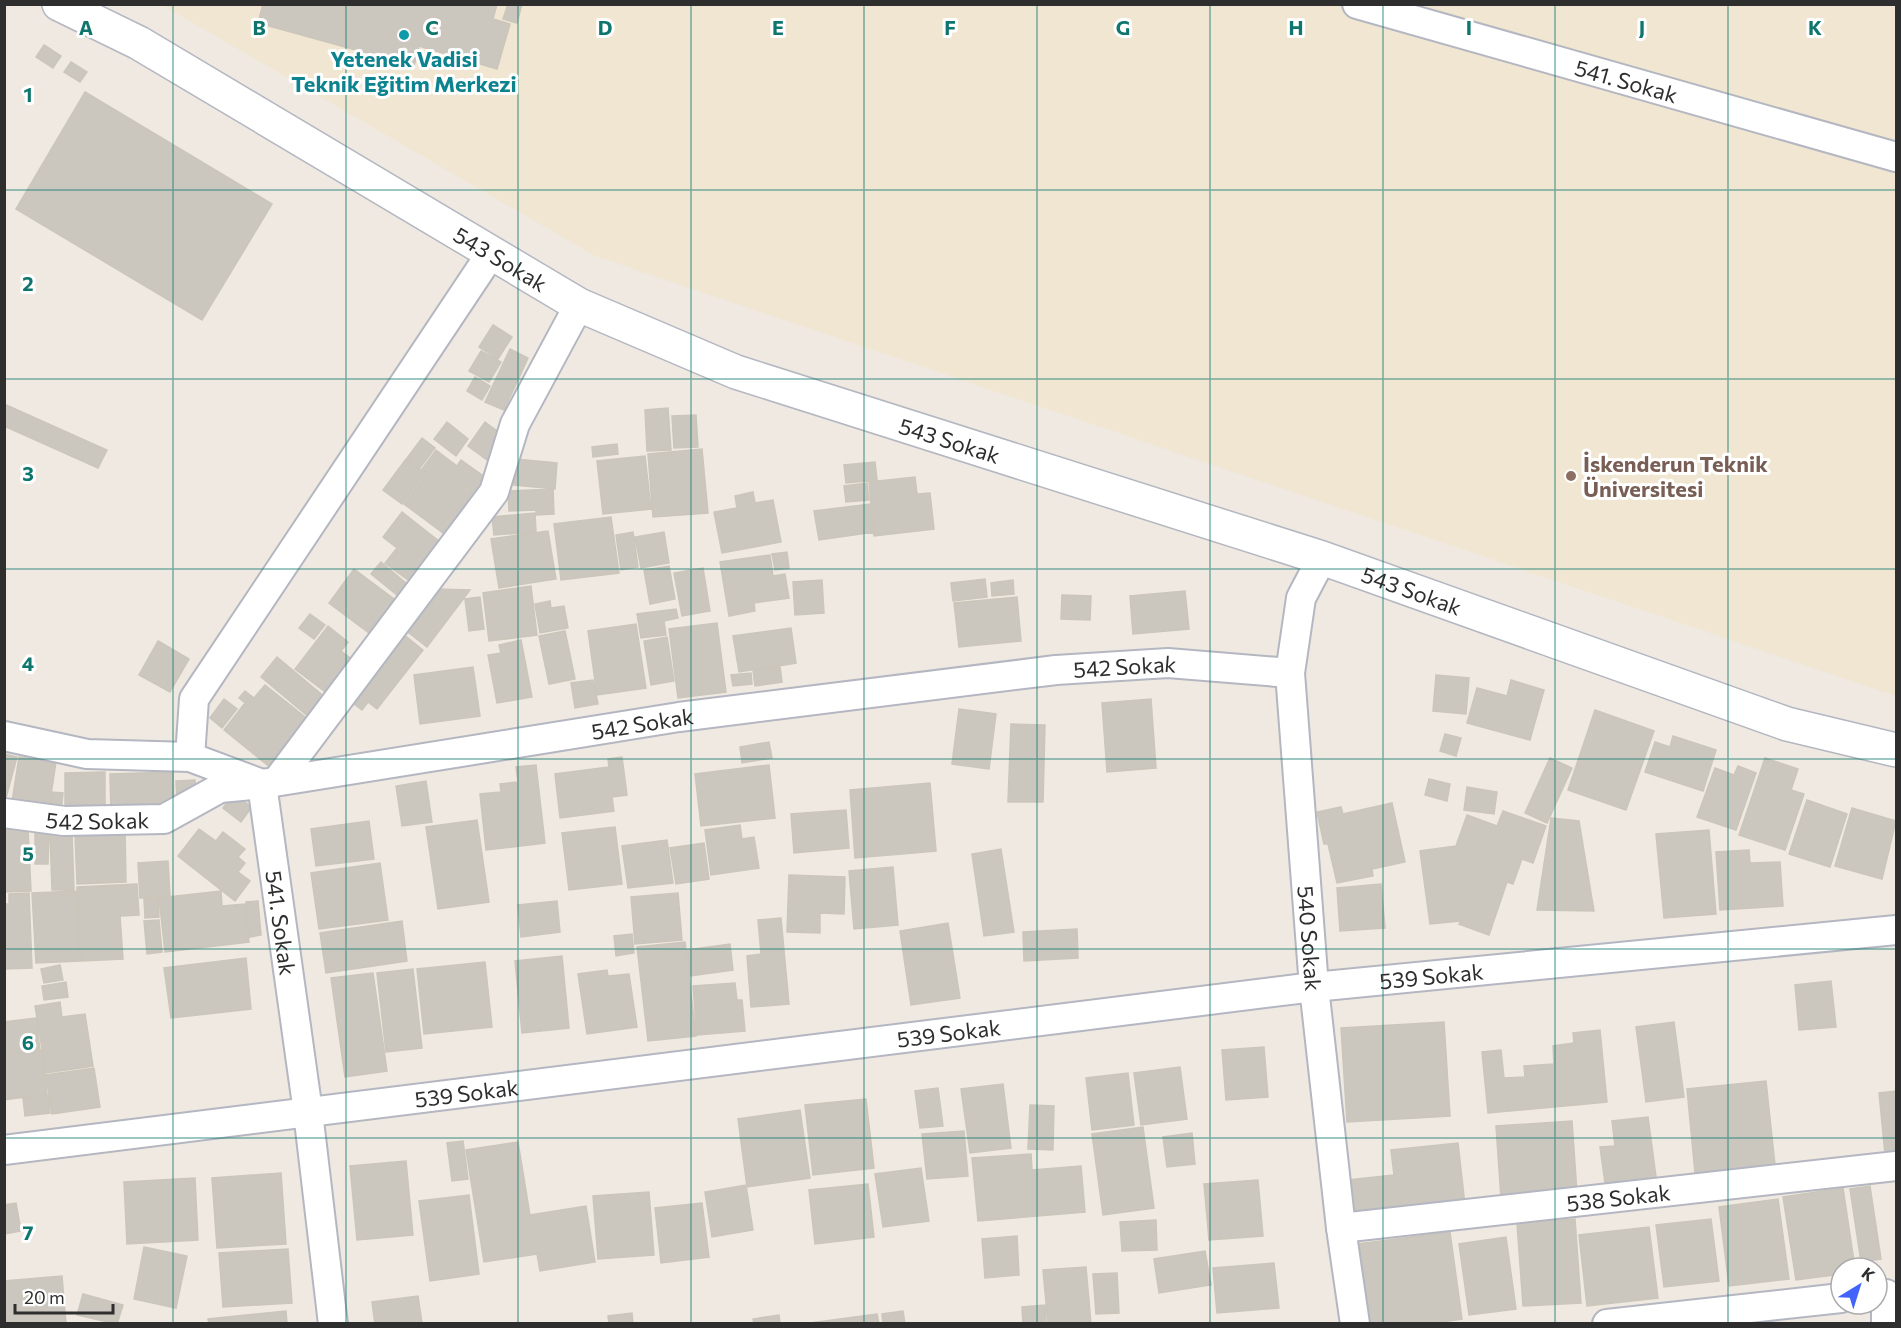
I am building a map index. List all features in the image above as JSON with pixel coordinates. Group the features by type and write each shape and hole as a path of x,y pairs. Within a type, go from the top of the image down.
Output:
{"street":[{"name":"543 Sokak","path":"59,4 139,43 579,304 736,372 1322,558 1787,724 1896,750"},
{"name":"541. Sokak","path":"1358,4 1896,157"},
{"path":"190,757 194,699 492,252"},
{"path":"4,736 87,754 190,757 269,783 494,492 515,424 579,304"},
{"name":"540 Sokak","path":"1322,558 1301,598 1290,673 1314,987 1341,1228 1355,1323"},
{"name":"542 Sokak","path":"4,813 64,821 164,819 220,788 269,783 679,717 1056,670 1168,663 1290,673"},
{"name":"541. Sokak","path":"269,783 333,1323"},
{"name":"539 Sokak","path":"4,1150 1314,987 1896,930"},
{"name":"538 Sokak","path":"1341,1228 1896,1167"},
{"path":"1607,1323 1658,1321 1829,1300"}],"shaded area":[{"name":"İskenderun Teknik Üniversitesi","path":"162,5 1896,5 1896,696 595,256"}],"building":[{"name":"Yetenek Vadisi Teknik Eğitim Merkezi","path":"263,4 497,4 493,19 510,24 497,69 419,46 414,66 258,23"},
{"path":"508,4 522,4 517,23 503,19"},
{"path":"44,45 61,56 53,68 36,57"},
{"path":"71,62 87,72 80,82 64,72"},
{"path":"85,92 272,204 202,320 16,209"},
{"path":"493,325 512,337 498,359 479,347"},
{"path":"510,349 528,358 504,410 485,402"},
{"path":"481,351 501,362 489,382 469,371"},
{"path":"475,377 490,386 482,400 467,391"},
{"path":"4,404 107,450 98,468 4,426"},
{"path":"668,408 671,450 647,451 645,410"},
{"path":"696,415 698,447 674,448 672,416"},
{"path":"447,422 468,439 456,456 434,439"},
{"path":"485,422 504,436 487,460 468,446"},
{"path":"422,438 435,448 420,468 407,458"},
{"path":"617,444 618,454 593,457 592,447"},
{"path":"702,449 708,513 653,517 648,454"},
{"path":"436,450 457,466 461,460 489,480 447,536 404,504 427,473 422,469"},
{"path":"645,456 651,509 603,514 597,461"},
{"path":"406,459 425,473 402,504 383,490"},
{"path":"515,459 557,463 555,489 514,485"},
{"path":"875,462 877,480 846,483 844,465"},
{"path":"915,477 917,494 930,493 934,529 874,536 869,482"},
{"path":"867,483 869,500 846,502 844,486"},
{"path":"553,489 554,514 536,515 536,510 509,511 508,491"},
{"path":"753,492 755,503 773,500 781,542 722,553 714,512 737,508 735,496"},
{"path":"870,504 874,532 819,540 814,511"},
{"path":"402,512 445,546 415,585 385,563 397,548 383,537"},
{"path":"535,513 536,532 494,535 492,517"},
{"path":"611,517 619,573 561,580 554,524"},
{"path":"548,531 556,579 499,588 491,539"},
{"path":"633,532 638,567 621,570 616,535"},
{"path":"664,532 669,563 641,568 635,537"},
{"path":"787,552 789,568 775,570 772,554"},
{"path":"770,555 773,576 785,574 789,598 754,603 755,611 729,616 720,562"},
{"path":"381,562 412,588 403,600 371,574"},
{"path":"669,566 675,599 650,604 644,570"},
{"path":"703,568 710,611 682,616 674,573"},
{"path":"354,569 402,605 377,639 329,603"},
{"path":"985,579 987,597 953,601 951,583"},
{"path":"822,580 824,613 795,615 793,582"},
{"path":"1013,580 1014,594 992,596 991,583"},
{"path":"531,586 537,635 489,641 483,593"},
{"path":"435,589 470,590 427,647 404,629"},
{"path":"1185,591 1189,629 1133,634 1130,596"},
{"path":"1062,595 1091,596 1090,620 1061,619"},
{"path":"480,597 484,629 469,631 465,599"},
{"path":"1017,597 1021,641 959,647 954,603"},
{"path":"550,601 551,608 564,606 568,628 540,633 535,604"},
{"path":"676,609 678,618 664,621 666,635 641,638 637,614"},
{"path":"310,614 325,625 314,639 299,628"},
{"path":"717,623 726,692 678,698 669,629"},
{"path":"636,624 646,688 597,695 588,631"},
{"path":"328,626 348,642 341,651 354,661 328,694 295,669"},
{"path":"791,628 796,663 739,672 733,636"},
{"path":"565,631 575,679 549,684 539,636"},
{"path":"402,633 423,650 377,709 368,702 362,710 349,700"},
{"path":"667,637 674,681 651,685 644,641"},
{"path":"521,640 532,697 497,703 488,655 501,653 499,645"},
{"path":"158,641 189,659 170,692 139,675"},
{"path":"277,657 326,698 310,718 261,677"},
{"path":"473,667 480,716 420,724 414,675"},
{"path":"780,667 782,682 755,686 753,670"},
{"path":"751,673 752,684 733,686 731,675"},
{"path":"1436,675 1469,678 1466,714 1433,711"},
{"path":"593,680 598,704 575,708 571,683"},
{"path":"1511,680 1544,690 1530,740 1467,723 1477,688 1507,696"},
{"path":"265,685 309,720 271,768 224,730 245,703 239,698 245,691 254,698"},
{"path":"224,699 237,709 222,728 210,718"},
{"path":"1151,699 1156,768 1107,772 1102,703"},
{"path":"959,709 996,714 989,769 952,764"},
{"path":"1595,710 1654,731 1626,810 1568,790"},
{"path":"1011,724 1045,725 1043,802 1008,802"},
{"path":"1445,734 1461,738 1456,756 1440,751"},
{"path":"1673,736 1716,750 1703,791 1645,772 1655,742 1670,747"},
{"path":"769,742 772,758 742,763 740,747"},
{"path":"4,754 17,757 6,798 4,798"},
{"path":"19,757 56,762 49,808 12,802"},
{"path":"622,757 627,795 612,797 614,811 560,818 555,774 609,767 608,759"},
{"path":"1550,758 1572,768 1547,823 1525,813"},
{"path":"1765,758 1798,769 1791,790 1804,794 1785,850 1739,835"},
{"path":"536,765 545,843 486,850 480,794 501,792 500,784 518,782 516,767"},
{"path":"769,765 775,818 701,826 695,774"},
{"path":"1738,766 1756,773 1736,830 1697,817 1715,768 1734,775"},
{"path":"105,772 105,807 65,808 65,773"},
{"path":"173,772 174,809 111,812 110,774"},
{"path":"1429,779 1450,784 1447,801 1425,795"},
{"path":"195,780 196,799 177,800 176,781"},
{"path":"426,781 432,822 402,826 396,786"},
{"path":"930,783 936,851 855,858 850,790"},
{"path":"1467,787 1497,792 1494,814 1464,810"},
{"path":"52,792 63,793 61,811 50,809"},
{"path":"233,794 252,807 241,822 223,808"},
{"path":"1807,800 1847,814 1830,867 1789,854"},
{"path":"1392,803 1405,862 1372,869 1373,876 1337,883 1328,844 1324,844 1317,812 1341,807 1343,814"},
{"path":"1852,808 1896,821 1882,879 1835,866"},
{"path":"846,810 849,848 794,853 791,814"},
{"path":"1503,811 1546,826 1533,863 1522,859 1513,884 1507,882 1489,935 1459,924 1461,921 1430,924 1420,851 1456,846 1467,815 1497,826"},
{"path":"1551,818 1579,821 1594,911 1537,910"},
{"path":"477,820 489,902 438,909 426,827"},
{"path":"369,821 374,859 316,866 311,829"},
{"path":"740,825 742,839 754,837 759,868 711,875 705,830"},
{"path":"615,827 622,884 569,890 562,833"},
{"path":"28,829 31,891 4,892 4,830"},
{"path":"199,829 216,841 223,832 245,849 238,857 245,863 238,872 250,881 235,901 178,856"},
{"path":"1709,830 1716,914 1664,918 1656,834"},
{"path":"35,832 49,832 48,864 35,864"},
{"path":"125,832 126,882 77,884 75,834"},
{"path":"72,833 74,890 52,890 50,834"},
{"path":"667,840 673,883 628,888 622,846"},
{"path":"704,843 709,879 676,884 670,848"},
{"path":"1001,849 1014,932 984,936 972,854"},
{"path":"1749,850 1750,863 1780,862 1783,906 1720,910 1716,852"},
{"path":"168,861 170,896 140,898 138,863"},
{"path":"380,863 388,920 319,929 311,873"},
{"path":"893,867 898,925 854,929 849,871"},
{"path":"789,875 845,877 844,914 820,913 820,933 787,932"},
{"path":"137,884 139,915 120,916 123,959 81,961 77,887"},
{"path":"1381,884 1385,928 1340,931 1337,888"},
{"path":"76,891 80,961 36,963 32,893"},
{"path":"221,891 222,906 245,904 249,942 165,952 159,898"},
{"path":"29,893 32,968 4,969 4,904 9,904 9,894"},
{"path":"678,893 682,940 635,944 631,897"},
{"path":"158,898 159,917 145,918 144,899"},
{"path":"258,901 261,935 250,937 246,902"},
{"path":"557,901 560,932 521,937 518,905"},
{"path":"781,918 789,1004 751,1007 747,956 761,954 758,920"},
{"path":"159,920 162,952 147,954 144,921"},
{"path":"402,921 407,961 326,973 320,933"},
{"path":"948,923 960,998 911,1005 900,931"},
{"path":"1077,929 1078,958 1024,961 1023,932"},
{"path":"632,934 634,953 616,956 614,936"},
{"path":"685,942 696,1036 648,1041 637,947"},
{"path":"730,944 733,970 690,976 687,950"},
{"path":"562,956 569,1028 522,1033 515,961"},
{"path":"246,958 251,1009 171,1018 164,968"},
{"path":"485,962 492,1027 424,1034 417,969"},
{"path":"60,965 63,980 44,983 41,969"},
{"path":"413,969 422,1048 386,1052 377,973"},
{"path":"607,970 608,976 629,974 637,1027 587,1034 578,974"},
{"path":"373,973 387,1071 345,1077 331,978"},
{"path":"1831,981 1836,1027 1799,1030 1795,985"},
{"path":"66,982 68,997 44,1000 42,986"},
{"path":"735,983 737,1000 742,1000 745,1031 697,1035 693,986"},
{"path":"60,1002 62,1017 85,1014 93,1066 46,1073 35,1006"},
{"path":"36,1018 40,1050 4,1055 4,1022"},
{"path":"1444,1022 1450,1116 1347,1122 1341,1028"},
{"path":"1674,1022 1684,1097 1646,1102 1636,1027"},
{"path":"1600,1030 1607,1102 1488,1113 1482,1052 1501,1050 1504,1078 1525,1077 1524,1066 1554,1064 1553,1046 1574,1043 1573,1033"},
{"path":"1264,1047 1268,1097 1226,1100 1222,1050"},
{"path":"42,1050 47,1094 4,1100 4,1055"},
{"path":"1180,1067 1187,1119 1141,1125 1134,1073"},
{"path":"94,1068 100,1107 52,1114 46,1075"},
{"path":"1128,1073 1134,1125 1092,1130 1086,1078"},
{"path":"1766,1081 1775,1165 1695,1173 1687,1089"},
{"path":"1003,1084 1011,1148 970,1153 961,1089"},
{"path":"938,1088 943,1126 920,1128 915,1091"},
{"path":"1896,1091 1896,1153 1885,1154 1879,1093"},
{"path":"48,1095 50,1113 25,1116 23,1098"},
{"path":"866,1099 874,1168 813,1175 805,1105"},
{"path":"1030,1105 1054,1106 1053,1150 1028,1149"},
{"path":"800,1110 810,1178 747,1187 738,1119"},
{"path":"1648,1117 1657,1184 1606,1190 1600,1147 1615,1146 1612,1121"},
{"path":"1572,1121 1577,1193 1501,1198 1496,1126"},
{"path":"1143,1127 1154,1208 1103,1215 1092,1134"},
{"path":"964,1131 968,1176 927,1179 922,1134"},
{"path":"1192,1133 1195,1164 1167,1167 1163,1137"},
{"path":"463,1141 468,1179 452,1181 447,1143"},
{"path":"518,1142 530,1215 586,1206 595,1262 540,1271 537,1254 484,1262 466,1150"},
{"path":"1458,1143 1465,1205 1352,1216 1348,1180 1394,1175 1391,1150"},
{"path":"1031,1154 1032,1170 1081,1166 1085,1212 978,1221 972,1158"},
{"path":"406,1161 413,1235 357,1240 350,1166"},
{"path":"921,1168 929,1221 883,1227 875,1174"},
{"path":"281,1173 286,1244 217,1248 212,1178"},
{"path":"195,1178 198,1240 127,1244 124,1182"},
{"path":"1258,1180 1263,1236 1209,1240 1204,1184"},
{"path":"868,1184 874,1237 815,1244 809,1190"},
{"path":"746,1185 753,1230 712,1237 705,1192"},
{"path":"1870,1186 1881,1256 1860,1256 1850,1189"},
{"path":"1843,1188 1853,1256 1829,1256 1829,1276 1796,1280 1783,1197"},
{"path":"649,1192 654,1255 598,1259 593,1196"},
{"path":"469,1195 479,1274 430,1281 419,1201"},
{"path":"1778,1199 1789,1279 1729,1286 1719,1207"},
{"path":"16,1203 21,1231 4,1234 4,1205"},
{"path":"702,1203 709,1257 661,1263 655,1208"},
{"path":"1575,1219 1581,1303 1523,1306 1517,1223"},
{"path":"1711,1219 1719,1281 1664,1287 1656,1225"},
{"path":"1156,1220 1157,1250 1122,1251 1120,1222"},
{"path":"1649,1227 1658,1298 1587,1306 1579,1235"},
{"path":"1450,1232 1462,1319 1428,1324 1369,1324 1358,1244"},
{"path":"1017,1236 1019,1275 985,1278 982,1239"},
{"path":"1506,1237 1516,1309 1469,1315 1459,1244"},
{"path":"144,1247 187,1256 176,1308 134,1299"},
{"path":"288,1249 292,1303 223,1307 219,1253"},
{"path":"1205,1251 1211,1285 1159,1293 1154,1259"},
{"path":"1274,1263 1279,1308 1217,1313 1213,1268"},
{"path":"1086,1267 1091,1324 1048,1324 1043,1270"},
{"path":"1117,1273 1119,1313 1096,1314 1093,1274"},
{"path":"62,1276 66,1324 4,1324 4,1281"},
{"path":"83,1294 123,1305 117,1324 77,1315"},
{"path":"418,1296 422,1323 375,1324 372,1302"},
{"path":"1045,1305 1046,1324 1023,1324 1022,1307"},
{"path":"286,1311 287,1324 209,1324 208,1319"},
{"path":"903,1311 905,1324 883,1324 882,1314"},
{"path":"632,1313 633,1324 609,1324 608,1316"},
{"path":"877,1314 879,1324 802,1324"},
{"path":"779,1315 780,1324 754,1324 753,1319"}],"place":[{"name":"Yetenek Vadisi Teknik Eğitim Merkezi","path":"404,35"},
{"name":"İskenderun Teknik Üniversitesi","path":"1571,476"}]}
